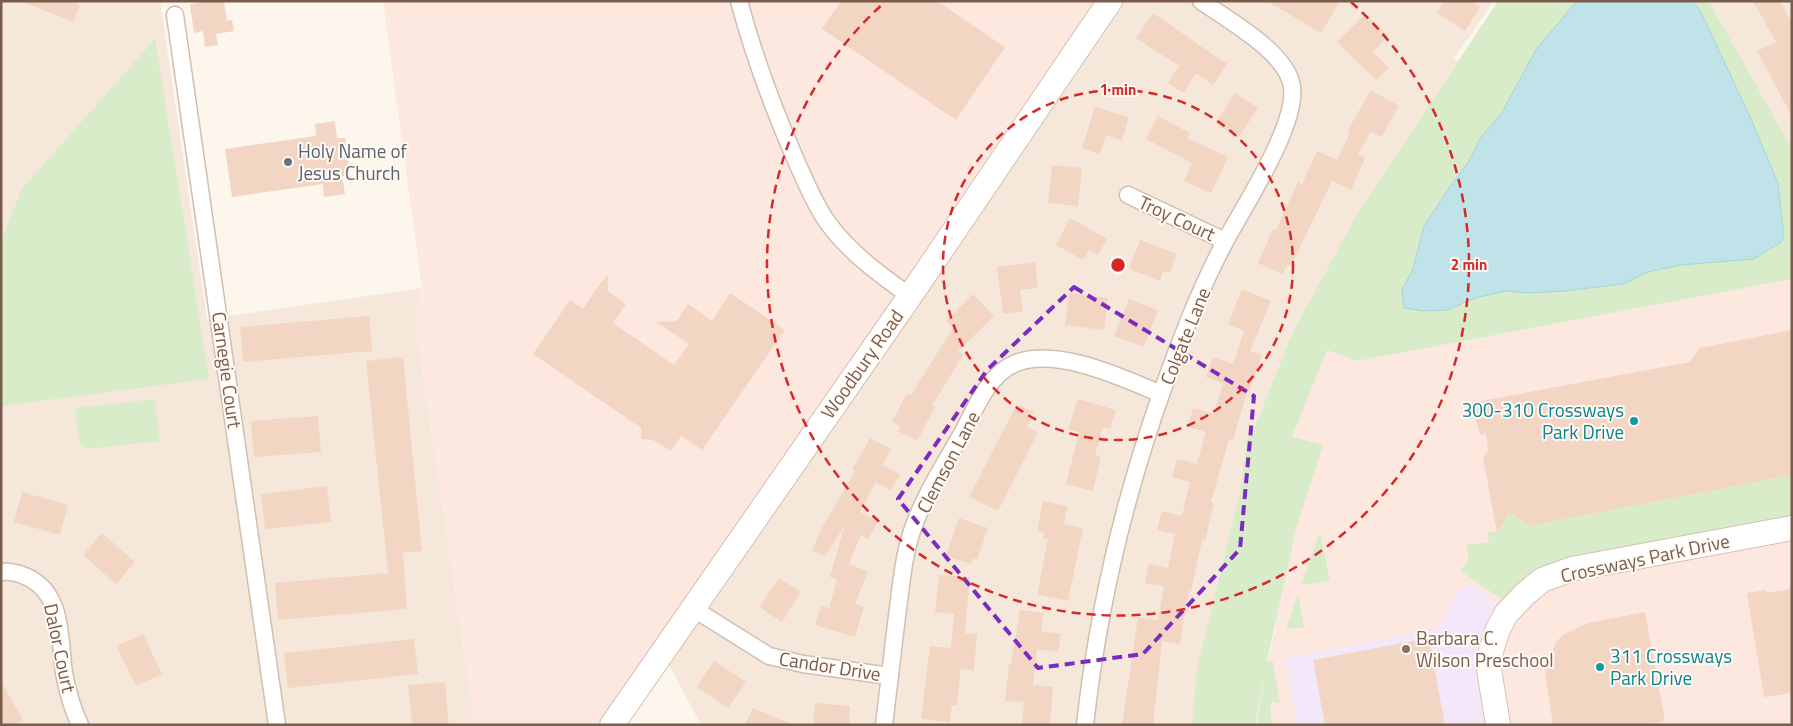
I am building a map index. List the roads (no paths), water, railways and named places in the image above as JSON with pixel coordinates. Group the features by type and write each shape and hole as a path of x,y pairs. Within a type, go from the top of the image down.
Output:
{"main road":[{"name":"Woodbury Road","path":"612,725 910,296 1110,1"},
{"name":"Crossways Park Drive","path":"1498,725 1490,670 1491,651 1506,614 1542,580 1572,569 1792,528"}],"street":[{"path":"738,1 783,132 814,200 828,223 848,246 888,281 910,296"},
{"name":"Colgate Lane","path":"1085,725 1090,674 1106,584 1141,450 1183,332 1226,241 1278,144 1293,100 1290,74 1278,60 1252,37 1200,1"},
{"name":"Carnegie Court","path":"175,15 277,725"},
{"name":"Troy Court","path":"1128,195 1226,241"},
{"name":"Clemson Lane","path":"884,725 904,565 912,530 969,419 988,388 1003,370 1017,363 1030,360 1057,359 1161,394"},
{"name":"Dalor Court","path":"1,572 19,573 34,580 46,590 53,602 60,629 65,675 80,725"},
{"name":"Candor Drive","path":"694,609 769,656 804,664 890,676"}],"water":[{"path":"1577,1 1691,1 1700,10 1752,121 1778,183 1784,236 1781,242 1754,259 1681,265 1648,272 1623,284 1564,291 1529,293 1506,291 1479,297 1447,310 1423,311 1404,308 1402,290 1413,269 1424,226 1468,163 1481,137 1501,114 1537,48"}],"place":[{"name":"Holy Name of Jesus Church","path":"288,162"},
{"name":"300-310 Crossways Park Drive","path":"1634,421"},
{"name":"Barbara C. Wilson Preschool","path":"1406,649"},
{"name":"311 Crossways Park Drive","path":"1600,667"}]}
